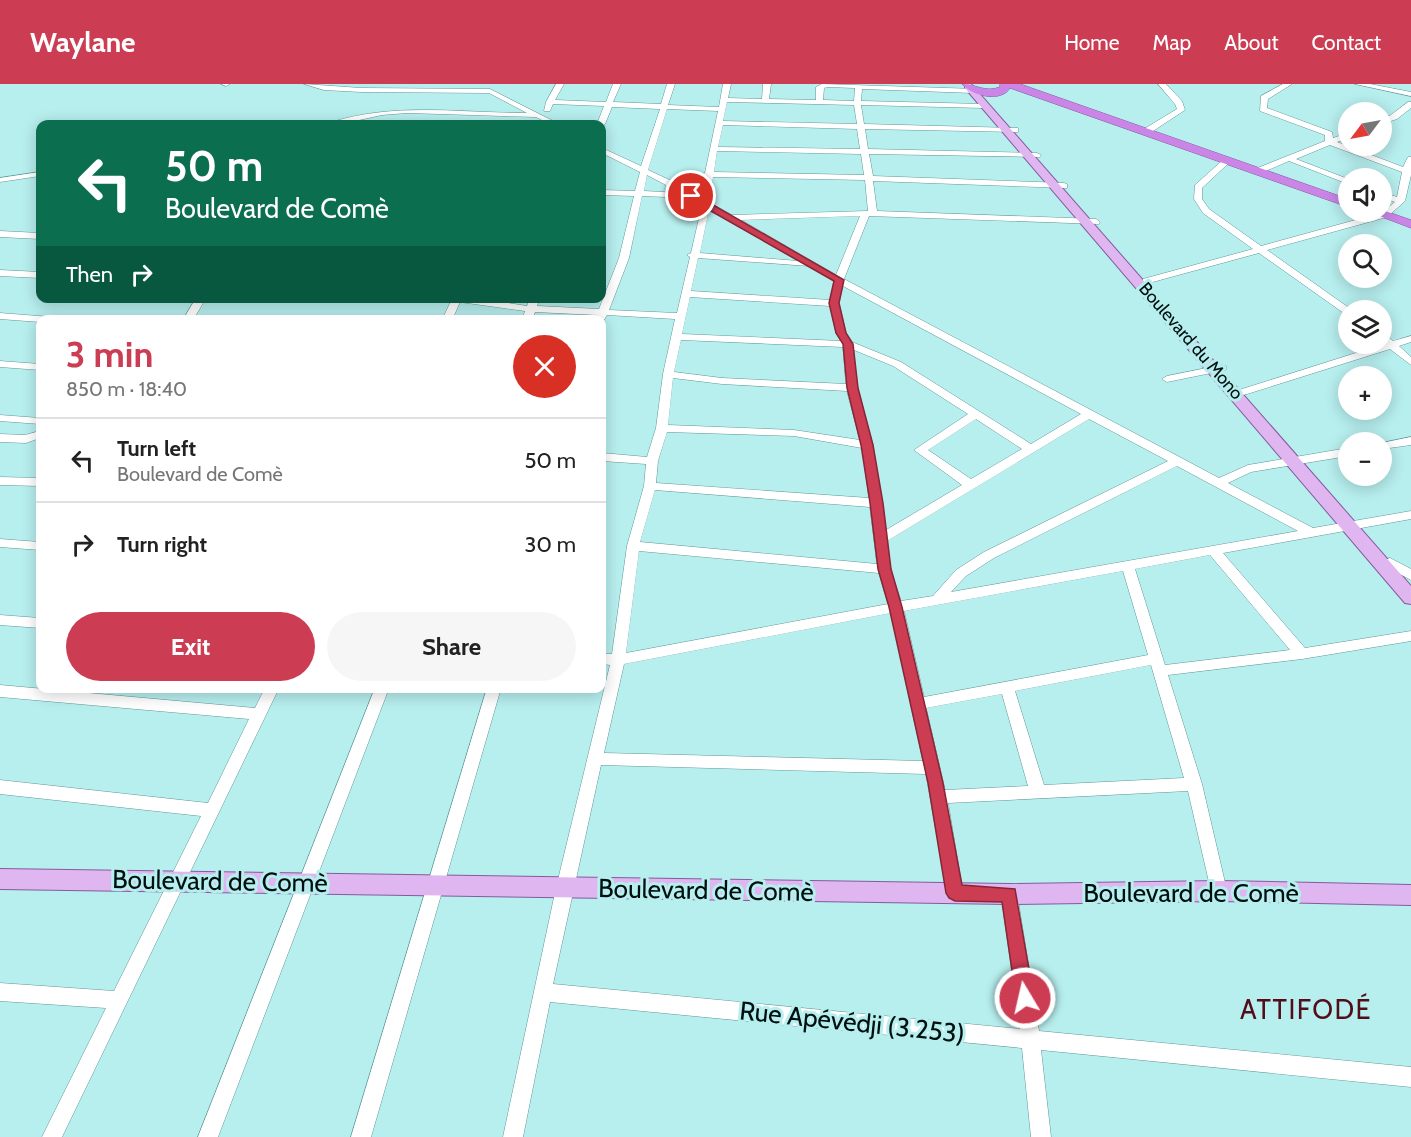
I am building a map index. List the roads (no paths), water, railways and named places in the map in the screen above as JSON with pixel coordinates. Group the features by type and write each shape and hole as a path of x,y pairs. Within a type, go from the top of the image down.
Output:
{"highway":[{"path":"968,86 980,92 1007,87 1147,131 1338,199"},
{"path":"1007,87 1168,139"},
{"path":"1392,217 1411,224"}],"main road":[{"name":"Boulevard du Mono","path":"968,86 984,106 1011,130 1146,281 1218,368 1243,392 1298,461"},
{"name":"Boulevard du Mono","path":"1007,87 992,102 1011,130"},
{"name":"Boulevard du Mono","path":"1092,222 1298,461 1411,586"},
{"name":"Boulevard du Mono","path":"1356,527 1411,598"},
{"name":"Boulevard de Comè","path":"0,879 1009,894 1219,891 1411,895"}],"street":[{"path":"308,84 324,88 361,90 479,89 501,94 540,119"},
{"path":"540,119 560,84"},
{"path":"603,120 617,84"},
{"path":"602,315 624,258 644,171 671,84"},
{"path":"513,1137 564,888 597,759 618,660 633,546 650,486 652,461 662,428 669,374 693,255 706,204 713,149 727,84"},
{"path":"765,101 767,84"},
{"path":"1147,131 1174,116 1182,108 1162,84"},
{"path":"1288,84 1264,98 1263,109 1329,134 1329,142"},
{"path":"1359,84 1411,94"},
{"path":"859,85 857,103 869,178 870,213 839,280 834,303 841,333 848,344 852,388 867,445 882,538 884,569 896,607 939,797 955,893"},
{"path":"819,103 822,86 968,86"},
{"path":"724,100 984,106"},
{"path":"550,102 723,109"},
{"path":"838,103 859,117"},
{"path":"1392,118 1411,104"},
{"path":"351,120 370,115 540,119"},
{"path":"720,123 1011,130"},
{"path":"1258,171 1338,139"},
{"path":"1329,142 1408,172"},
{"path":"713,149 1033,155"},
{"path":"606,152 673,185 839,280 1310,532"},
{"path":"1290,159 1338,178"},
{"path":"1392,206 1401,201 1411,159"},
{"path":"1227,161 1199,184 1198,199 1213,217 1261,248 1338,305"},
{"path":"639,195 709,174 1060,186"},
{"path":"0,180 36,175"},
{"path":"606,192 691,196"},
{"path":"1392,198 1401,201"},
{"path":"730,218 870,213 1092,222"},
{"path":"1146,281 1349,222"},
{"path":"0,234 36,236"},
{"path":"0,245 12,235"},
{"path":"693,255 812,264"},
{"path":"0,273 36,275"},
{"path":"686,294 834,303"},
{"path":"517,303 596,315"},
{"path":"0,316 36,319"},
{"path":"606,316 682,316"},
{"path":"678,337 848,344 897,364 1029,448"},
{"path":"1392,340 1411,339"},
{"path":"1392,345 1411,362"},
{"path":"1243,392 1348,354"},
{"path":"0,364 36,367"},
{"path":"1167,379 1218,368"},
{"path":"669,374 722,381 852,388"},
{"path":"970,485 920,450 976,414"},
{"path":"882,538 1089,414"},
{"path":"0,419 36,421"},
{"path":"662,428 795,433 867,445"},
{"path":"0,438 26,439 36,435"},
{"path":"1392,445 1411,441"},
{"path":"1220,482 1248,469 1338,454"},
{"path":"606,457 652,461"},
{"path":"937,600 962,573 989,555 1177,461"},
{"path":"0,481 36,482"},
{"path":"650,486 876,503"},
{"path":"606,659 618,660 896,607 1128,567 1310,532 1356,527 1411,515"},
{"path":"0,543 36,546"},
{"path":"633,546 884,569"},
{"path":"1214,551 1302,654"},
{"path":"1390,563 1411,575"},
{"path":"1128,567 1194,784 1219,891"},
{"path":"0,620 36,623"},
{"path":"918,704 1007,687 1157,665 1302,654 1411,636"},
{"path":"1007,687 1038,792"},
{"path":"0,691 260,714"},
{"path":"52,1137 210,810 270,693"},
{"path":"208,1137 380,693"},
{"path":"361,1137 492,693"},
{"path":"597,759 932,768"},
{"path":"939,797 1194,784"},
{"path":"0,787 210,810"},
{"path":"1009,894 1031,1040 1041,1137"},
{"path":"0,992 119,1000"},
{"name":"Rue Apévédji (3.253)","path":"543,992 1411,1077"}],"district":[{"name":"ATTIFODÉ","path":"1306,1009"}]}
